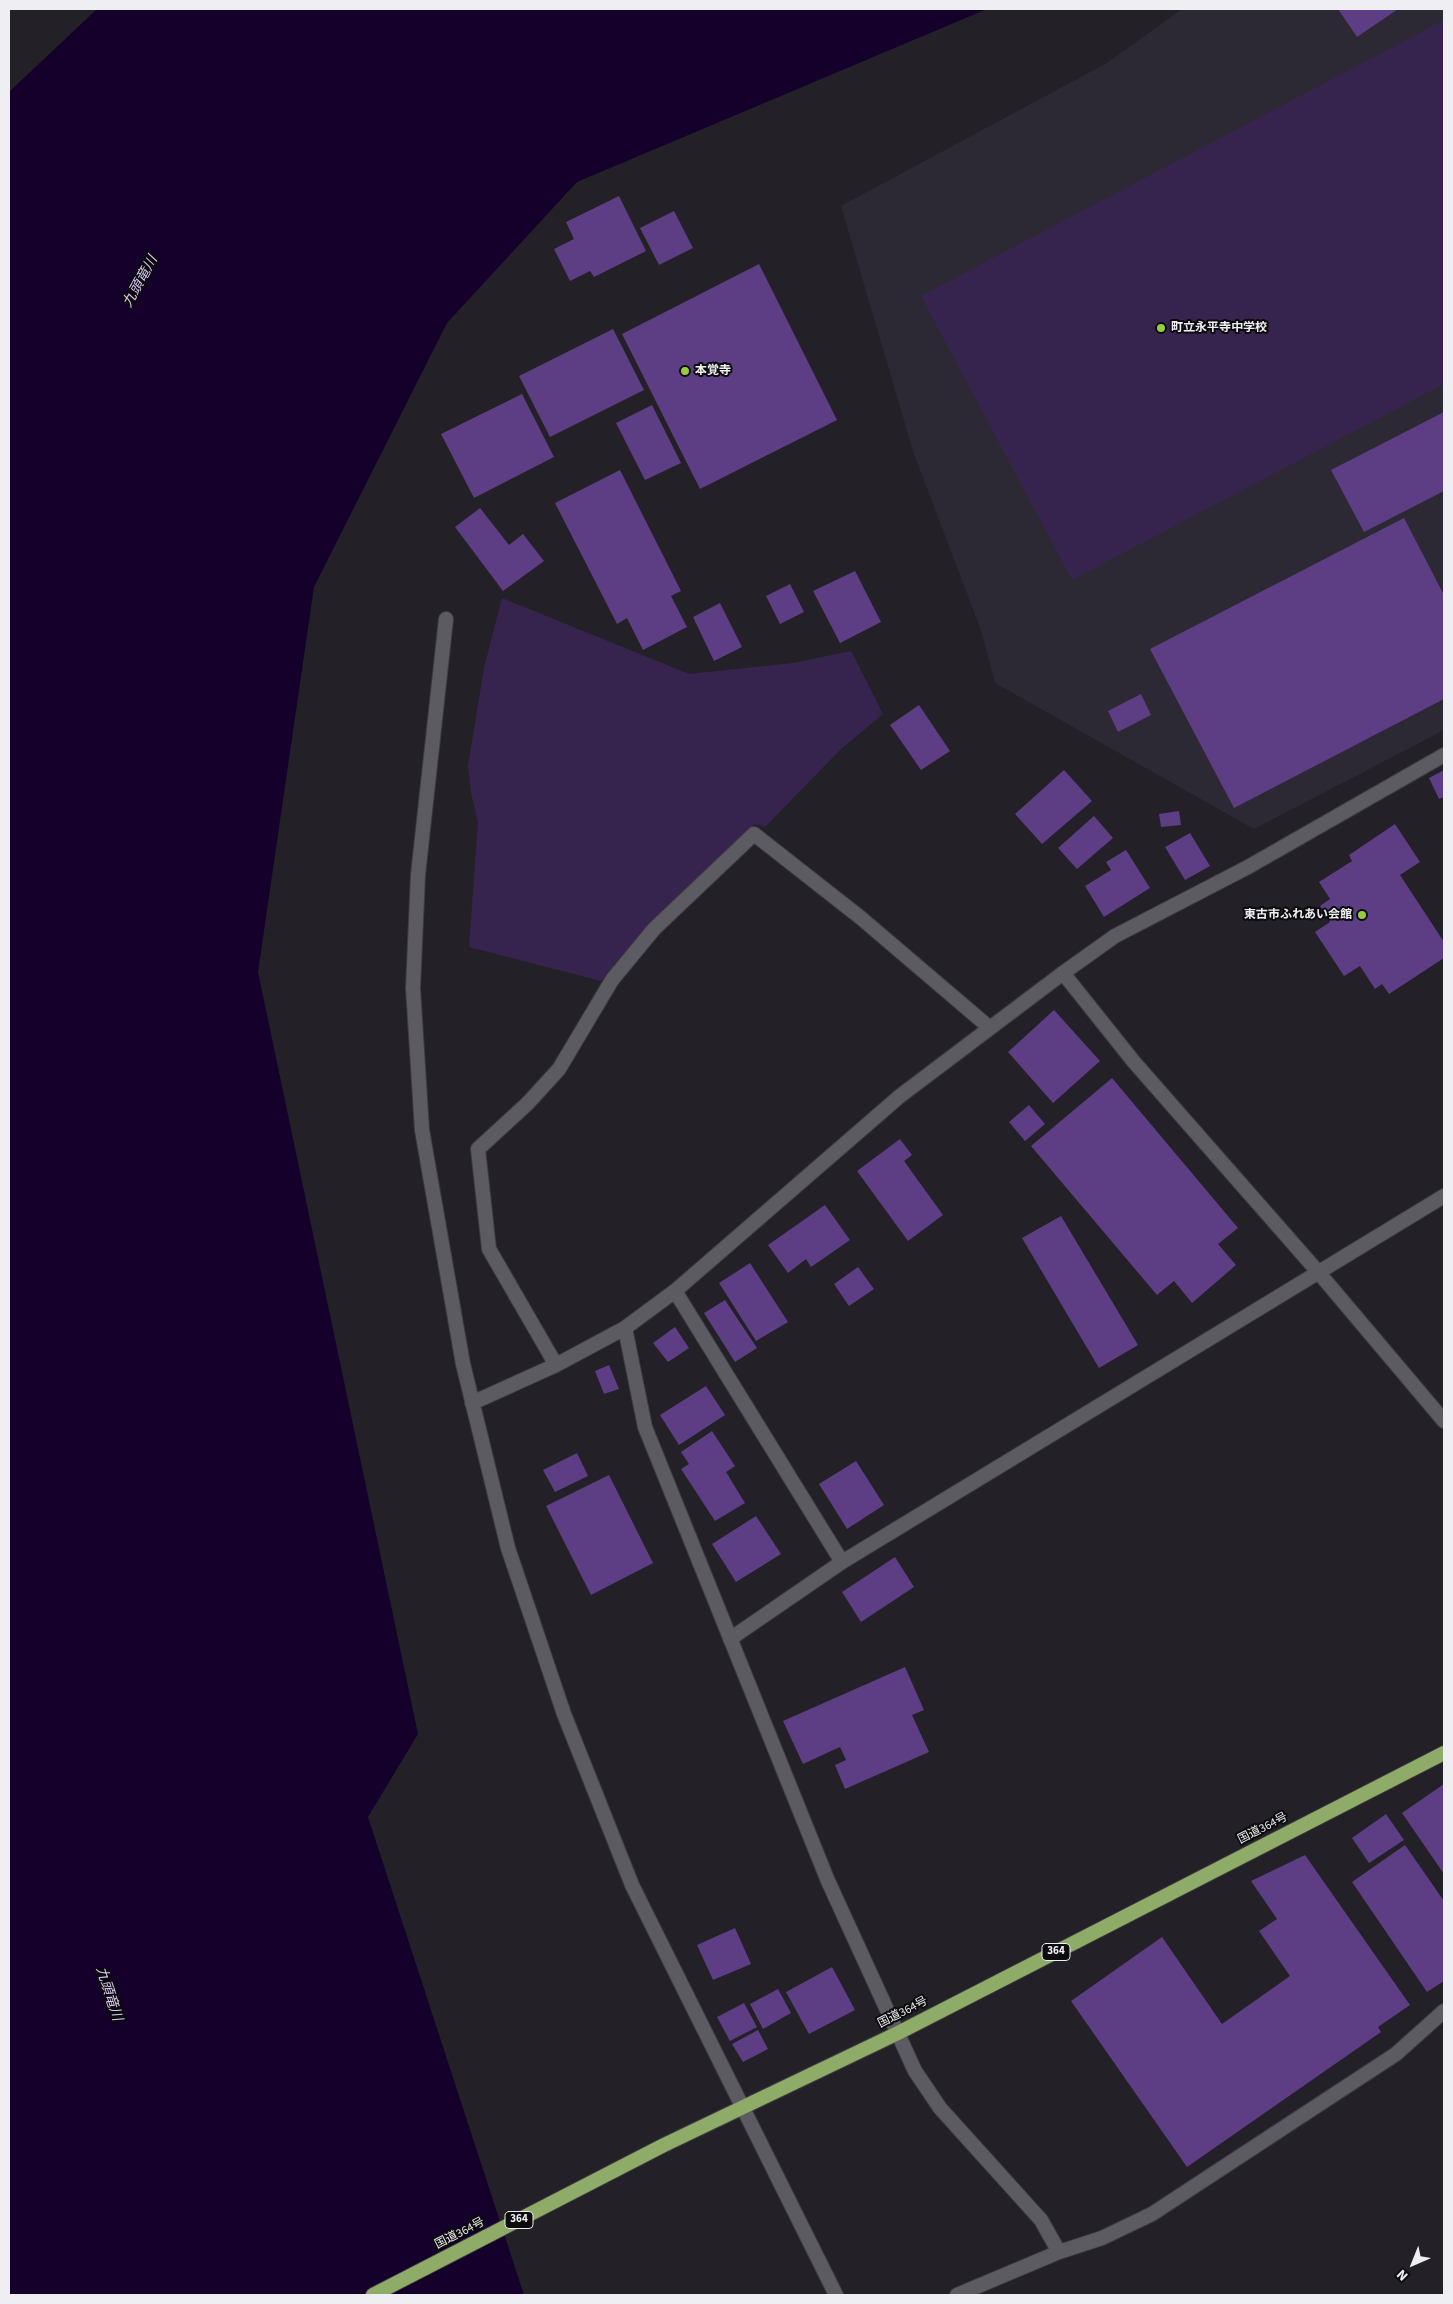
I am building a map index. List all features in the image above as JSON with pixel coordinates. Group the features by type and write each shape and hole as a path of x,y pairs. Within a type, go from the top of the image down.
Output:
{"highway":[{"name":"国道364号","path":"373,2295 664,2145 742,2109 898,2032 1444,1753"}],"street":[{"path":"446,619 418,875 413,988 422,1130 463,1364 472,1404 508,1548 564,1714 632,1885 836,2295"},
{"path":"472,1404 556,1365 625,1328 675,1291 900,1096 1114,936 1248,867 1444,755"},
{"path":"556,1365 490,1249 478,1149 528,1103 559,1070 612,980 654,929 754,834 861,918 990,1028"},
{"path":"1063,973 1134,1062 1320,1273 1444,1421"},
{"path":"730,1639 842,1562 1444,1196"},
{"path":"675,1291 842,1562"},
{"path":"625,1328 645,1427 828,1881 915,2071 940,2108 1041,2220 1059,2252"},
{"path":"957,2295 1059,2252 1102,2238 1152,2214 1396,2054 1444,2011"}],"shaded area":[{"name":"町立永平寺中学校","path":"1182,9 1444,9 1444,730 1254,829 995,683 982,633 913,451 841,206 1107,63"},
{"path":"1444,20 1444,384 1072,580 921,296"},
{"path":"502,598 689,674 793,663 851,651 883,714 841,749 765,827 755,824 651,921 601,981 469,947 478,822 471,793 468,766 484,668"}],"water":[{"name":"九頭竜川","path":"97,9 987,9 577,182 447,323 314,587 258,972 418,1734 368,1817 524,2295 9,2295 9,92"}],"building":[{"path":"1338,9 1398,9 1357,37"},
{"path":"619,196 646,251 594,277 590,271 570,281 554,249 574,239 566,222"},
{"path":"674,211 693,248 659,265 640,228"},
{"path":"759,264 837,420 700,489 622,334"},
{"path":"613,329 644,390 550,437 519,376"},
{"path":"522,394 554,457 474,498 441,434"},
{"path":"652,405 681,463 645,480 616,423"},
{"path":"1444,412 1444,491 1364,532 1331,470"},
{"path":"620,470 681,591 671,596 687,627 643,650 627,618 617,624 555,503"},
{"path":"480,508 509,545 523,534 544,561 503,591 455,527"},
{"path":"1404,518 1444,595 1444,699 1234,808 1150,649"},
{"path":"855,571 881,622 840,643 813,591"},
{"path":"790,584 804,612 780,624 766,596"},
{"path":"720,603 742,647 714,661 693,617"},
{"path":"1141,694 1151,715 1118,732 1108,711"},
{"path":"919,705 950,751 921,770 890,725"},
{"path":"1064,770 1092,801 1042,844 1015,814"},
{"path":"1444,770 1444,797 1439,799 1429,778"},
{"path":"1179,811 1181,825 1161,827 1159,814"},
{"path":"1094,816 1113,838 1077,869 1058,848"},
{"path":"1395,824 1420,862 1400,875 1444,942 1444,958 1389,994 1382,984 1375,989 1360,966 1344,976 1315,932 1330,922 1320,906 1330,899 1319,882 1352,861 1349,855"},
{"path":"1190,833 1210,866 1185,880 1165,847"},
{"path":"1126,850 1150,888 1104,917 1085,886 1111,870 1106,862"},
{"path":"1054,1010 1100,1061 1053,1103 1008,1052"},
{"path":"1112,1078 1238,1228 1218,1244 1236,1265 1192,1303 1174,1281 1157,1295 1031,1146"},
{"path":"1029,1105 1045,1124 1025,1141 1009,1122"},
{"path":"900,1139 912,1155 904,1161 943,1215 908,1241 857,1171"},
{"path":"825,1205 850,1240 811,1267 806,1259 788,1273 768,1245"},
{"path":"1061,1216 1138,1345 1099,1368 1022,1238"},
{"path":"750,1263 788,1322 756,1341 719,1283"},
{"path":"858,1267 874,1289 849,1306 834,1284"},
{"path":"725,1300 757,1348 735,1362 704,1313"},
{"path":"675,1327 689,1348 668,1362 653,1343"},
{"path":"609,1365 619,1389 604,1394 595,1371"},
{"path":"706,1386 725,1415 679,1445 660,1415"},
{"path":"712,1431 735,1466 726,1472 745,1503 715,1521 681,1469 689,1464 681,1452"},
{"path":"577,1453 588,1476 555,1492 543,1470"},
{"path":"856,1461 884,1505 847,1529 819,1484"},
{"path":"609,1475 653,1563 591,1595 546,1506"},
{"path":"756,1516 781,1554 736,1582 712,1544"},
{"path":"895,1557 914,1587 861,1622 842,1592"},
{"path":"905,1667 924,1710 912,1715 929,1752 845,1789 835,1765 846,1760 840,1747 803,1764 783,1721"},
{"path":"1444,1784 1444,1874 1402,1813"},
{"path":"1386,1814 1404,1840 1369,1863 1352,1838"},
{"path":"1405,1845 1444,1901 1444,1981 1427,1992 1352,1882"},
{"path":"1305,1855 1410,2005 1378,2027 1381,2032 1187,2167 1071,2001 1162,1937 1222,2024 1290,1976 1259,1931 1277,1919 1251,1881"},
{"path":"735,1928 751,1964 713,1980 697,1945"},
{"path":"832,1967 855,2010 809,2034 786,1992"},
{"path":"778,1989 791,2013 763,2029 750,2004"},
{"path":"744,2003 757,2027 730,2041 717,2017"},
{"path":"758,2030 768,2049 743,2062 732,2044"}],"place":[{"name":"町立永平寺中学校","path":"1161,328"},
{"name":"本覚寺","path":"685,371"},
{"name":"東古市ふれあい会館","path":"1362,915"}]}
